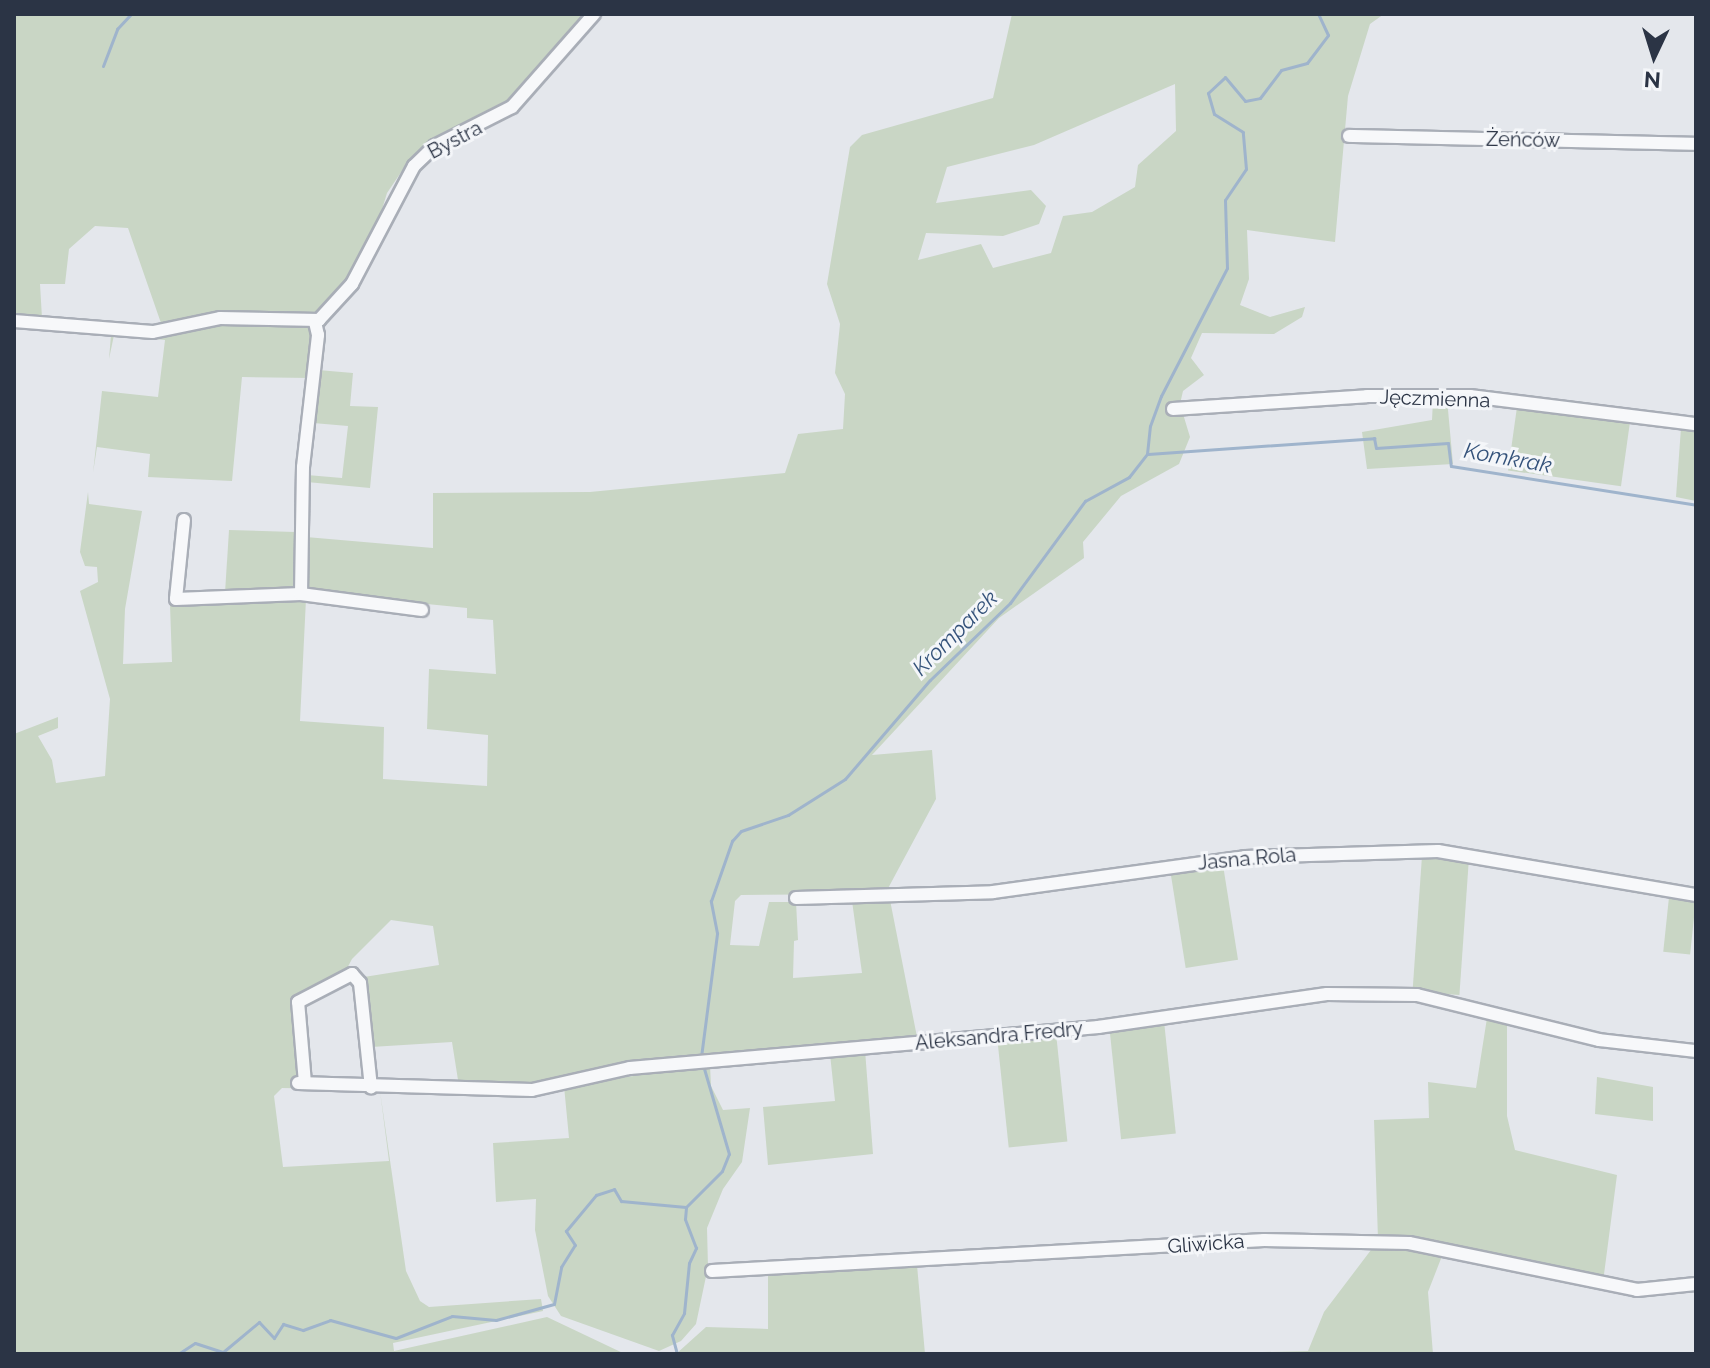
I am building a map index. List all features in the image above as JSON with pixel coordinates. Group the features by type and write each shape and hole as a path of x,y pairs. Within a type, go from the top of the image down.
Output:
{"street":[{"name":"Bystra","path":"315,322 352,284 395,194 423,156 512,107 594,14"},
{"name":"Żeńców","path":"1349,136 1696,144"},
{"path":"14,321 153,332 220,318 315,322 318,335 303,467 301,594"},
{"name":"Jęczmienna","path":"1173,409 1367,396 1470,396 1696,424"},
{"path":"184,520 176,599 301,594 422,610"},
{"name":"Jasna Rola","path":"796,898 993,892 1245,857 1438,851 1696,895"},
{"name":"Aleksandra Fredry","path":"371,1087 360,983 352,974 298,1002 302,1083 371,1087 532,1090 630,1068 1098,1027 1327,994 1417,995 1599,1040 1696,1051"},
{"name":"Gliwicka","path":"712,1271 1264,1240 1409,1243 1637,1290 1696,1284"}],"green space":[{"path":"14,14 586,14 507,103 437,137 410,159 387,193 372,242 347,282 314,319 162,326 128,228 95,226 69,249 65,284 40,284 42,318 14,315"},
{"path":"1012,14 1384,14 1370,24 1348,96 1335,242 1247,230 1249,279 1240,305 1270,317 1305,307 1302,317 1274,334 1202,333 1191,358 1204,375 1183,391 1180,404 1190,437 1179,464 1121,496 1083,542 1084,558 999,618 872,755 932,750 936,799 885,894 741,895 735,901 730,945 759,946 769,902 796,902 798,940 794,941 793,978 862,973 852,901 890,900 917,1037 644,1063 535,1082 377,1084 371,1060 374,1059 379,1081 458,1080 452,1042 371,1047 364,977 439,965 433,926 391,920 352,959 344,974 302,995 301,1072 332,1089 282,1088 274,1096 283,1167 389,1161 380,1091 406,1271 420,1301 429,1307 541,1299 543,1311 393,1343 394,1351 547,1317 625,1354 14,1354 14,734 58,717 58,728 38,736 52,760 56,783 105,776 110,699 80,591 98,582 97,567 85,566 80,552 88,492 89,504 142,511 125,609 123,664 172,662 170,605 246,597 306,599 300,721 384,727 383,779 487,786 488,735 427,729 429,669 496,674 493,620 467,618 467,608 307,592 306,537 433,548 433,493 590,492 785,473 798,434 843,429 845,394 835,373 840,324 827,284 850,147 862,135 993,98","holes":["1175,84 1176,131 1138,165 1135,187 1092,212 1063,216 1051,253 993,268 981,244 918,260 926,233 1003,236 1039,224 1046,206 1031,190 936,203 947,167 1034,145"]},
{"path":"208,322 307,325 312,329 311,378 242,377 232,481 148,477 150,454 97,447 93,473 102,391 158,397 165,340 114,335 109,359 111,335"},
{"path":"318,370 353,373 350,406 378,407 370,488 307,482 307,475 342,478 348,426 313,423"},
{"path":"1447,399 1453,464 1367,469 1362,432 1432,420 1433,400"},
{"path":"1517,407 1630,423 1621,486 1508,470"},
{"path":"1681,428 1696,429 1696,501 1676,497"},
{"path":"229,530 295,532 299,588 225,593"},
{"path":"1422,856 1469,859 1459,995 1413,992"},
{"path":"1223,865 1238,960 1186,968 1171,873"},
{"path":"1669,897 1696,900 1690,955 1663,952"},
{"path":"1487,1018 1507,1023 1507,1116 1515,1150 1617,1175 1603,1282 1447,1244 1378,1239 1374,1120 1429,1118 1428,1082 1476,1088"},
{"path":"1164,1021 1176,1133 1121,1139 1109,1027"},
{"path":"1056,1033 1067,1141 1009,1148 997,1039"},
{"path":"865,1050 873,1154 768,1165 763,1107 835,1101 830,1054"},
{"path":"710,1065 711,1086 723,1110 750,1108 742,1162 723,1189 707,1228 708,1267 696,1324 681,1341 659,1351 561,1316 548,1296 535,1230 536,1199 496,1202 493,1143 569,1138 564,1086"},
{"path":"1597,1077 1653,1087 1653,1121 1595,1114"},
{"path":"1374,1246 1442,1256 1428,1292 1433,1354 1183,1354 1308,1351 1324,1312"},
{"path":"917,1265 925,1354 676,1354 706,1327 768,1329 768,1274"}],"waterway":[{"path":"103,66 117,29 131,14"},
{"name":"Kromparek","path":"701,1057 717,933 711,901 732,841 741,831 788,815 845,779 930,680 1010,603 1085,501 1129,477 1147,454 1150,426 1161,396 1227,268 1225,200 1246,169 1243,132 1214,114 1208,93 1225,77 1245,101 1260,98 1281,70 1307,63 1328,35 1318,14"},
{"name":"Komkrak","path":"1148,454 1374,438 1376,448 1448,443 1451,466 1696,505"},
{"name":"Kromparek","path":"677,1354 672,1335 684,1313 689,1263 696,1248 685,1219 686,1207 722,1171 729,1154 703,1065"},
{"path":"178,1354 195,1343 223,1352 259,1322 274,1338 283,1324 303,1330 330,1320 396,1338 452,1316 496,1320 554,1304 561,1267 575,1245 566,1231 596,1195 614,1189 621,1201 686,1207"}]}
